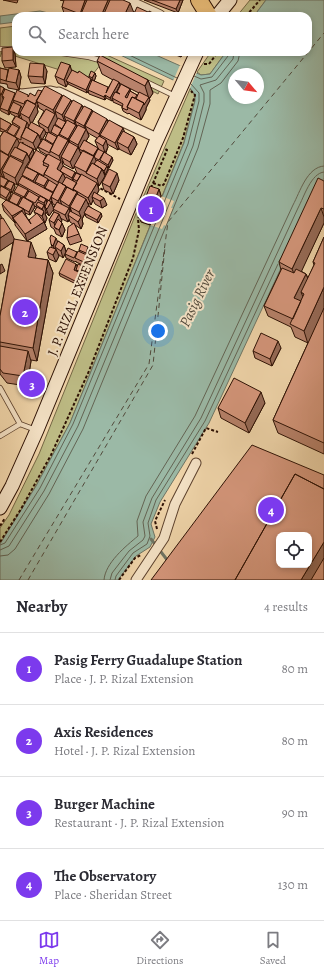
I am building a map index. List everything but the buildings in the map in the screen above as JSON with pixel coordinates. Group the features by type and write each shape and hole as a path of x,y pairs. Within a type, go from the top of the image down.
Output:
{"highway":[{"path":"199,0 206,12"}],"main road":[{"path":"220,12 230,0"},
{"name":"J. P. RIZAL EXTENSION","path":"0,508 12,486 37,430 157,138 195,56"}],"street":[{"path":"124,0 150,12"},
{"path":"0,86 21,93 50,90 59,92 157,138"},
{"path":"136,580 163,540 175,504 196,463"}],"lane":[{"path":"0,49 12,50"},
{"path":"82,56 111,65"},
{"path":"137,78 180,90"},
{"path":"0,388 20,424 37,430"},
{"path":"0,436 20,424"}],"path":[{"path":"250,12 260,0"},
{"path":"153,183 162,186 164,184 185,131 195,95 190,89 180,90"},
{"path":"151,189 159,168"},
{"path":"91,183 130,204"},
{"path":"0,542 21,509 51,455 89,371 133,258 140,213"},
{"path":"196,463 190,458 206,428 218,432"}],"shaded area":[{"path":"250,0 266,0 257,12 240,12"},
{"path":"12,26 12,55 2,52 0,57 0,28"},
{"path":"15,56 109,56 164,81 158,94 101,64 89,79"},
{"path":"208,56 223,56 210,74 201,75 197,72"},
{"path":"190,89 195,95 195,101 184,142 70,423 36,486 0,544 0,528 9,515 39,454 135,216"}],"water":[{"name":"Pasig River","path":"266,0 324,0 324,178 209,423 160,502 151,524 155,537 150,547 136,556 118,580 0,580 0,544 36,486 70,423 184,143 195,101 195,95 190,88 122,56 158,56 201,75 210,74 223,56 312,56 312,12 257,12"},
{"path":"12,14 12,22 0,24 0,16"}],"pier":[{"path":"180,65 197,72 190,88 173,81"},
{"path":"161,196 174,201 166,226 164,225 162,229 150,225"}],"waterway":[{"path":"151,539 168,561"}],"ferry route":[{"path":"312,48 324,33"},
{"path":"19,580 149,364 168,222 305,56"},
{"path":"28,580 153,365 165,247"}],"place":[{"name":"Pasig Ferry Guadalupe Station","path":"151,209"},
{"name":"Axis Residences","path":"25,312"},
{"name":"Burger Machine","path":"32,384"},
{"name":"The Observatory","path":"271,510"}]}
